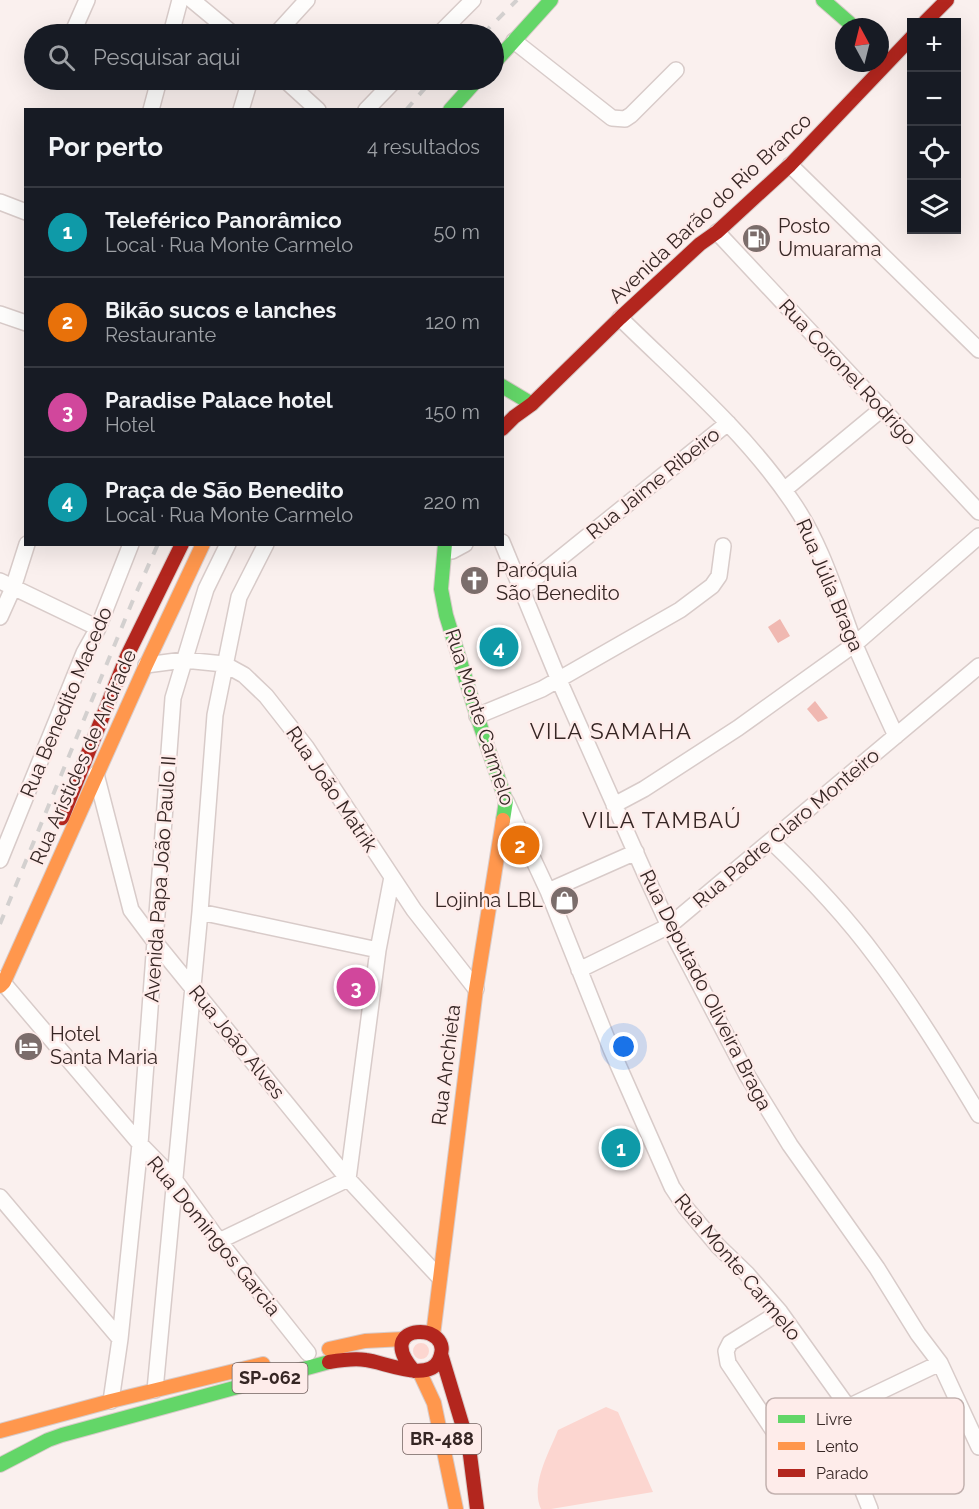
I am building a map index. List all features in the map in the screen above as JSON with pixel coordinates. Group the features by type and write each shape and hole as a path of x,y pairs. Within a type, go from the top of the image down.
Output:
{"main road":[{"path":"504,52 551,0"},
{"path":"823,0 844,18"},
{"path":"929,18 946,0"},
{"name":"Avenida Barão do Rio Branco","path":"889,51 907,40"},
{"name":"Avenida Barão do Rio Branco","path":"532,404 620,318 790,165 870,72"},
{"path":"452,108 468,90"},
{"path":"504,387 532,404 504,427"},
{"path":"504,388 512,405 514,417"},
{"name":"Rua Aristides de Andrade","path":"1,979 127,656 181,546"},
{"name":"Rua Aristides de Andrade","path":"1,979 202,546"},
{"name":"Rua Monte Carmelo","path":"454,546 442,574 441,589 446,615 506,801"},
{"name":"Rua Anchieta","path":"433,1335 476,989 506,801"},
{"name":"SP-062","path":"302,1354 365,1341 404,1339 414,1332 427,1332 433,1335"},
{"path":"433,1335 438,1340 469,1447 477,1509"},
{"path":"404,1339 400,1351 402,1359 417,1372 432,1369 441,1354"},
{"name":"SP-062","path":"0,1465 48,1440 331,1362 350,1359 368,1360 417,1372"},
{"name":"SP-062","path":"0,1431 276,1360"},
{"path":"331,1362 372,1366 389,1372 408,1385 438,1421"},
{"name":"BR-488","path":"417,1372 434,1403 456,1509"},
{"path":"160,1389 169,1406"}],"street":[{"path":"76,24 87,0"},
{"path":"174,24 180,0"},
{"path":"192,0 221,24"},
{"path":"285,24 307,0"},
{"path":"449,24 473,0"},
{"path":"514,41 612,118 625,119 631,115 676,70"},
{"path":"152,108 156,90"},
{"path":"242,108 247,90"},
{"path":"296,90 316,108"},
{"path":"368,108 385,90"},
{"path":"790,165 979,350"},
{"path":"0,202 24,211"},
{"name":"Rua Coronel Rodrigo","path":"717,232 979,512"},
{"path":"0,314 24,322"},
{"name":"Rua Júlia Braga","path":"620,318 728,423 784,490 810,531 833,582 855,644 896,736"},
{"path":"784,490 883,408"},
{"name":"Rua Jaime Ribeiro","path":"522,587 728,423"},
{"path":"614,805 644,789 738,728 855,644 979,536"},
{"path":"0,617 7,585 26,546"},
{"name":"Rua Benedito Macedo","path":"2,852 84,653 98,628 130,546"},
{"name":"Avenida Papa João Paulo II","path":"111,1401 120,1339 140,1144 173,698 207,589 227,546"},
{"name":"Avenida Papa João Paulo II","path":"160,1389 174,1179 200,912 214,715 239,597 265,546"},
{"name":"Rua Deputado Oliveira Braga","path":"504,546 558,678 669,926 768,1111 877,1268 918,1334 940,1363 958,1398"},
{"path":"477,716 542,689 671,615 712,586 719,576 723,546"},
{"path":"7,585 98,628"},
{"name":"Rua João Matrik","path":"146,665 184,660 224,664 244,675 266,696 306,747 414,910 476,989"},
{"name":"Rua Padre Claro Monteiro","path":"579,970 669,926 979,666"},
{"name":"Rua João Alves","path":"96,774 131,910 348,1179 439,1277"},
{"name":"Rua Monte Carmelo","path":"506,801 548,891 579,970 672,1187 717,1246 747,1274 780,1312 842,1398"},
{"path":"771,841 820,890 877,957 949,1064 979,1115"},
{"path":"548,891 636,852"},
{"path":"219,1241 348,1179 378,950 392,877"},
{"path":"200,912 378,950"},
{"name":"Rua Domingos Garcia","path":"1,979 140,1144 174,1179 302,1354"},
{"path":"0,1197 120,1339"},
{"path":"766,1419 728,1363 726,1351 730,1343 780,1312"},
{"path":"867,1398 940,1363"},
{"path":"964,1410 979,1426"},
{"path":"964,1411 979,1447"},
{"path":"864,1494 870,1509"}],"shaded area":[{"path":"780,619 790,636 778,643 768,627"},
{"path":"815,701 828,718 818,722 807,709"},
{"path":"421,1343 427,1345 429,1351 427,1357 421,1359 415,1357 413,1351 415,1345"},
{"path":"606,1407 618,1412 653,1492 541,1509 538,1500 539,1480 558,1430"}],"railway":[{"path":"493,24 517,0"},
{"path":"408,108 423,90"},
{"path":"0,924 157,546"}],"traffic: fast":[{"path":"504,52 551,0"},
{"path":"823,0 844,18"},
{"path":"452,108 468,90"},
{"path":"504,387 532,404"},
{"path":"445,546 441,589 446,615 506,801 503,820"},
{"path":"0,1465 62,1435 329,1362"}],"traffic: slow":[{"path":"0,986 4,982 146,665 202,546"},
{"path":"433,1335 476,989 503,820"},
{"path":"329,1349 365,1341 404,1339"},
{"path":"0,1431 263,1364"},
{"path":"420,1373 434,1403 456,1509"}],"traffic: jam":[{"path":"929,18 947,0"},
{"path":"504,427 532,404 700,244 717,232 790,165 907,42"},
{"path":"62,818 127,656 181,546"},
{"path":"329,1362 361,1359 406,1369 416,1371 426,1370 434,1367 439,1360 442,1347 437,1338 428,1333 417,1332 408,1335 402,1343 403,1355 414,1371"},
{"path":"441,1354 469,1447 477,1509"}],"place":[{"name":"Posto Umuarama","path":"757,238"},
{"name":"Paróquia São Benedito","path":"475,581"},
{"name":"Praça de São Benedito","path":"499,647"},
{"name":"Bikão sucos e lanches","path":"520,845"},
{"name":"Lojinha LBL","path":"564,900"},
{"name":"Paradise Palace hotel","path":"356,987"},
{"name":"Hotel Santa Maria","path":"29,1046"},
{"name":"Teleférico Panorâmico","path":"621,1148"}],"district":[{"name":"VILA SAMAHA","path":"611,731"},
{"name":"VILA TAMBAÚ","path":"662,820"}]}
